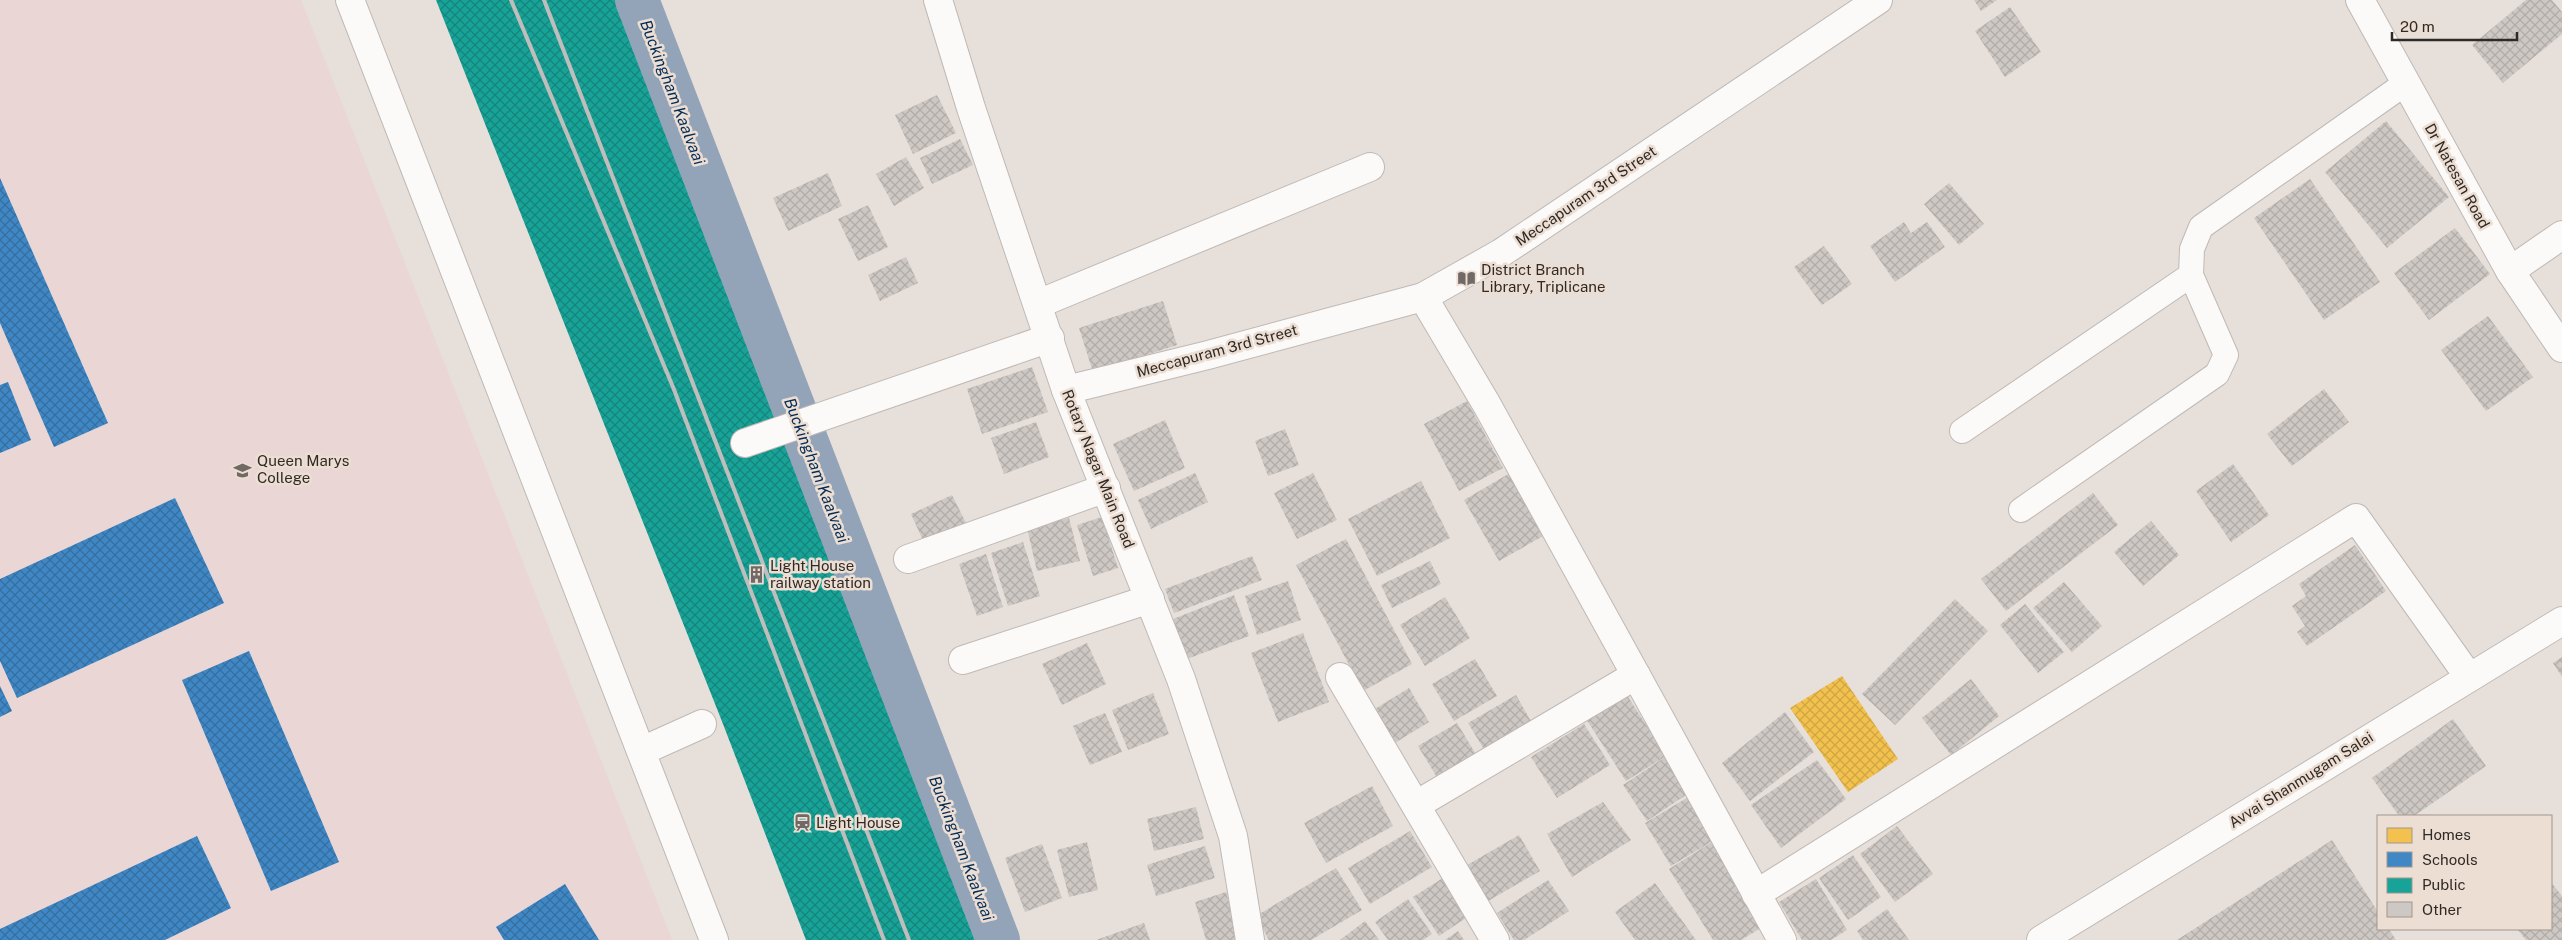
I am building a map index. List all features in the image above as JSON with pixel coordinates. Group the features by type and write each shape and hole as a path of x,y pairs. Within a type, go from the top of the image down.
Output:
{"street":[{"path":"350,0 714,940"},
{"name":"Rotary Nagar Main Road","path":"938,0 971,108 1066,390 1181,679 1233,836 1250,940"},
{"name":"Meccapuram 3rd Street","path":"1066,390 1208,355 1423,297 1501,253 1878,0"},
{"name":"Dr Natesan Road","path":"2360,0 2510,271 2562,348"},
{"path":"1038,304 1370,167"},
{"path":"2510,271 2562,235"},
{"path":"1423,297 1492,414 1782,940"},
{"path":"745,443 1050,338"},
{"path":"908,559 1106,488"},
{"path":"1756,894 2356,518 2469,677"},
{"path":"963,660 1150,599"},
{"name":"Avvai Shanmugam Salai","path":"2041,940 2562,621"},
{"path":"1416,804 1636,675"},
{"path":"1340,677 1495,940"},
{"path":"642,751 702,724"}],"lane":[{"path":"2021,510 2217,374 2226,355 2191,275 2192,249 2201,227 2406,83"},
{"path":"1962,431 2191,275"}],"shaded area":[{"name":"Queen Marys College","path":"0,0 301,0 672,940 0,940"}],"building: Homes":[{"path":"1842,676 1898,759 1848,792 1790,708"}],"building: Schools":[{"path":"0,178 108,423 54,447 0,323"},
{"path":"8,382 31,440 0,453 0,385"},
{"path":"175,498 224,603 17,698 0,661 0,579"},
{"path":"249,651 339,862 271,891 182,680"},
{"path":"0,686 12,711 0,717"},
{"path":"197,836 231,908 165,940 0,940 0,929"},
{"path":"565,884 599,940 504,940 496,927"}],"building: Public":[{"name":"Light House railway station","path":"436,0 623,0 991,940 806,940 723,724"}],"building: Other":[{"path":"1974,0 1997,0 1981,11"},
{"path":"2526,0 2552,0 2562,12 2562,34 2503,83 2472,45"},
{"path":"2010,7 2041,52 2005,77 1975,31"},
{"path":"937,95 956,133 913,154 895,115"},
{"path":"2386,121 2449,197 2387,248 2325,172"},
{"path":"960,139 973,165 932,184 920,158"},
{"path":"906,157 924,188 894,206 876,174"},
{"path":"828,173 842,206 788,231 773,198"},
{"path":"2310,179 2380,282 2324,320 2254,218"},
{"path":"1949,183 1984,224 1959,245 1924,204"},
{"path":"868,205 888,247 858,261 838,219"},
{"path":"1904,222 1911,233 1927,222 1945,247 1895,282 1870,246"},
{"path":"2455,228 2490,274 2429,320 2394,273"},
{"path":"1824,246 1852,284 1822,305 1794,267"},
{"path":"906,257 918,283 880,301 868,275"},
{"path":"1163,301 1177,345 1093,372 1079,328"},
{"path":"2488,316 2533,377 2486,411 2441,350"},
{"path":"1032,367 1048,412 982,434 967,389"},
{"path":"2324,389 2349,422 2292,466 2267,434"},
{"path":"1467,401 1503,468 1459,491 1424,424"},
{"path":"1165,420 1185,468 1134,491 1113,444"},
{"path":"1036,422 1049,457 1004,474 991,438"},
{"path":"1285,429 1299,465 1268,476 1255,441"},
{"path":"2233,464 2269,515 2231,542 2196,491"},
{"path":"1195,473 1208,502 1151,529 1138,500"},
{"path":"1313,473 1337,520 1297,539 1274,493"},
{"path":"1510,473 1545,535 1499,561 1464,500"},
{"path":"1421,481 1450,538 1377,576 1348,519"},
{"path":"2093,493 2118,525 2006,611 1981,579"},
{"path":"952,495 969,529 927,549 911,514"},
{"path":"1102,517 1118,568 1093,576 1077,525"},
{"path":"1069,518 1080,561 1037,571 1027,528"},
{"path":"2151,521 2179,555 2143,586 2114,552"},
{"path":"1346,539 1412,664 1363,691 1296,565"},
{"path":"1023,542 1040,596 1008,606 991,553"},
{"path":"2355,545 2386,591 2307,646 2297,632 2305,626 2292,606 2306,596 2299,584"},
{"path":"986,554 1003,607 977,616 959,564"},
{"path":"1252,556 1262,580 1174,613 1165,589"},
{"path":"1430,561 1441,584 1392,608 1381,585"},
{"path":"1288,581 1301,620 1257,635 1245,596"},
{"path":"2064,582 2102,626 2072,652 2033,608"},
{"path":"1234,595 1249,636 1184,660 1168,621"},
{"path":"1445,597 1470,638 1425,666 1400,625"},
{"path":"1955,599 1988,631 1895,725 1862,694"},
{"path":"2025,604 2064,652 2038,673 2000,625"},
{"path":"1303,633 1329,702 1278,722 1251,653"},
{"path":"1087,643 1106,684 1062,705 1042,664"},
{"path":"2562,657 2562,677 2553,663"},
{"path":"1475,659 1497,696 1454,721 1432,684"},
{"path":"1971,679 1999,716 1951,755 1922,718"},
{"path":"1621,686 1666,756 1626,781 1581,711"},
{"path":"1409,688 1429,722 1385,749 1365,715"},
{"path":"1153,693 1169,734 1128,750 1112,710"},
{"path":"1516,695 1532,723 1485,751 1468,723"},
{"path":"1785,712 1814,752 1750,801 1722,763"},
{"path":"1105,713 1122,752 1090,765 1073,726"},
{"path":"2453,719 2486,766 2415,815 2398,815 2372,778"},
{"path":"1457,723 1477,756 1438,779 1418,746"},
{"path":"1584,724 1610,765 1557,798 1531,757"},
{"path":"1665,757 1689,793 1647,821 1623,785"},
{"path":"1817,760 1846,799 1781,848 1751,805"},
{"path":"1372,786 1393,826 1326,863 1304,823"},
{"path":"1690,796 1716,839 1671,866 1645,823"},
{"path":"1603,802 1631,840 1572,877 1547,834"},
{"path":"1196,807 1204,839 1154,851 1147,819"},
{"path":"1897,826 1933,874 1895,902 1860,854"},
{"path":"1410,831 1432,867 1370,904 1348,868"},
{"path":"1519,835 1540,871 1483,904 1462,868"},
{"path":"1715,840 1766,925 1741,940 1713,940 1669,869"},
{"path":"2332,840 2377,910 2377,930 2390,930 2396,940 2177,940"},
{"path":"1087,842 1098,890 1069,897 1057,850"},
{"path":"1042,844 1062,898 1025,912 1005,858"},
{"path":"1205,846 1215,878 1156,896 1147,865"},
{"path":"1853,855 1881,897 1848,920 1819,878"},
{"path":"1336,868 1362,910 1311,940 1269,940 1256,916"},
{"path":"1446,876 1472,914 1439,936 1413,897"},
{"path":"1816,879 1847,930 1831,940 1802,940 1779,902"},
{"path":"1548,880 1569,911 1524,940 1514,940 1497,913"},
{"path":"1655,883 1696,940 1635,940 1615,912"},
{"path":"2552,883 2562,896 2562,940 2526,940 2518,930 2552,930"},
{"path":"1226,892 1240,940 1206,940 1195,902"},
{"path":"1408,899 1432,934 1423,940 1388,940 1375,922"},
{"path":"1887,909 1909,940 1863,940 1857,931"},
{"path":"1365,921 1379,940 1340,940"},
{"path":"1144,923 1150,940 1096,940"},
{"path":"1458,931 1464,940 1445,940"}],"waterway":[{"name":"Buckingham Kaalvaai","path":"637,0 998,940"}],"railway":[{"path":"511,0 673,387 884,940"},
{"path":"544,0 909,940"}],"place":[{"name":"District Branch Library, Triplicane","path":"1467,279"},
{"name":"Queen Marys College","path":"243,470"},
{"name":"Light House railway station","path":"756,575"},
{"name":"Light House","path":"802,823"}]}
